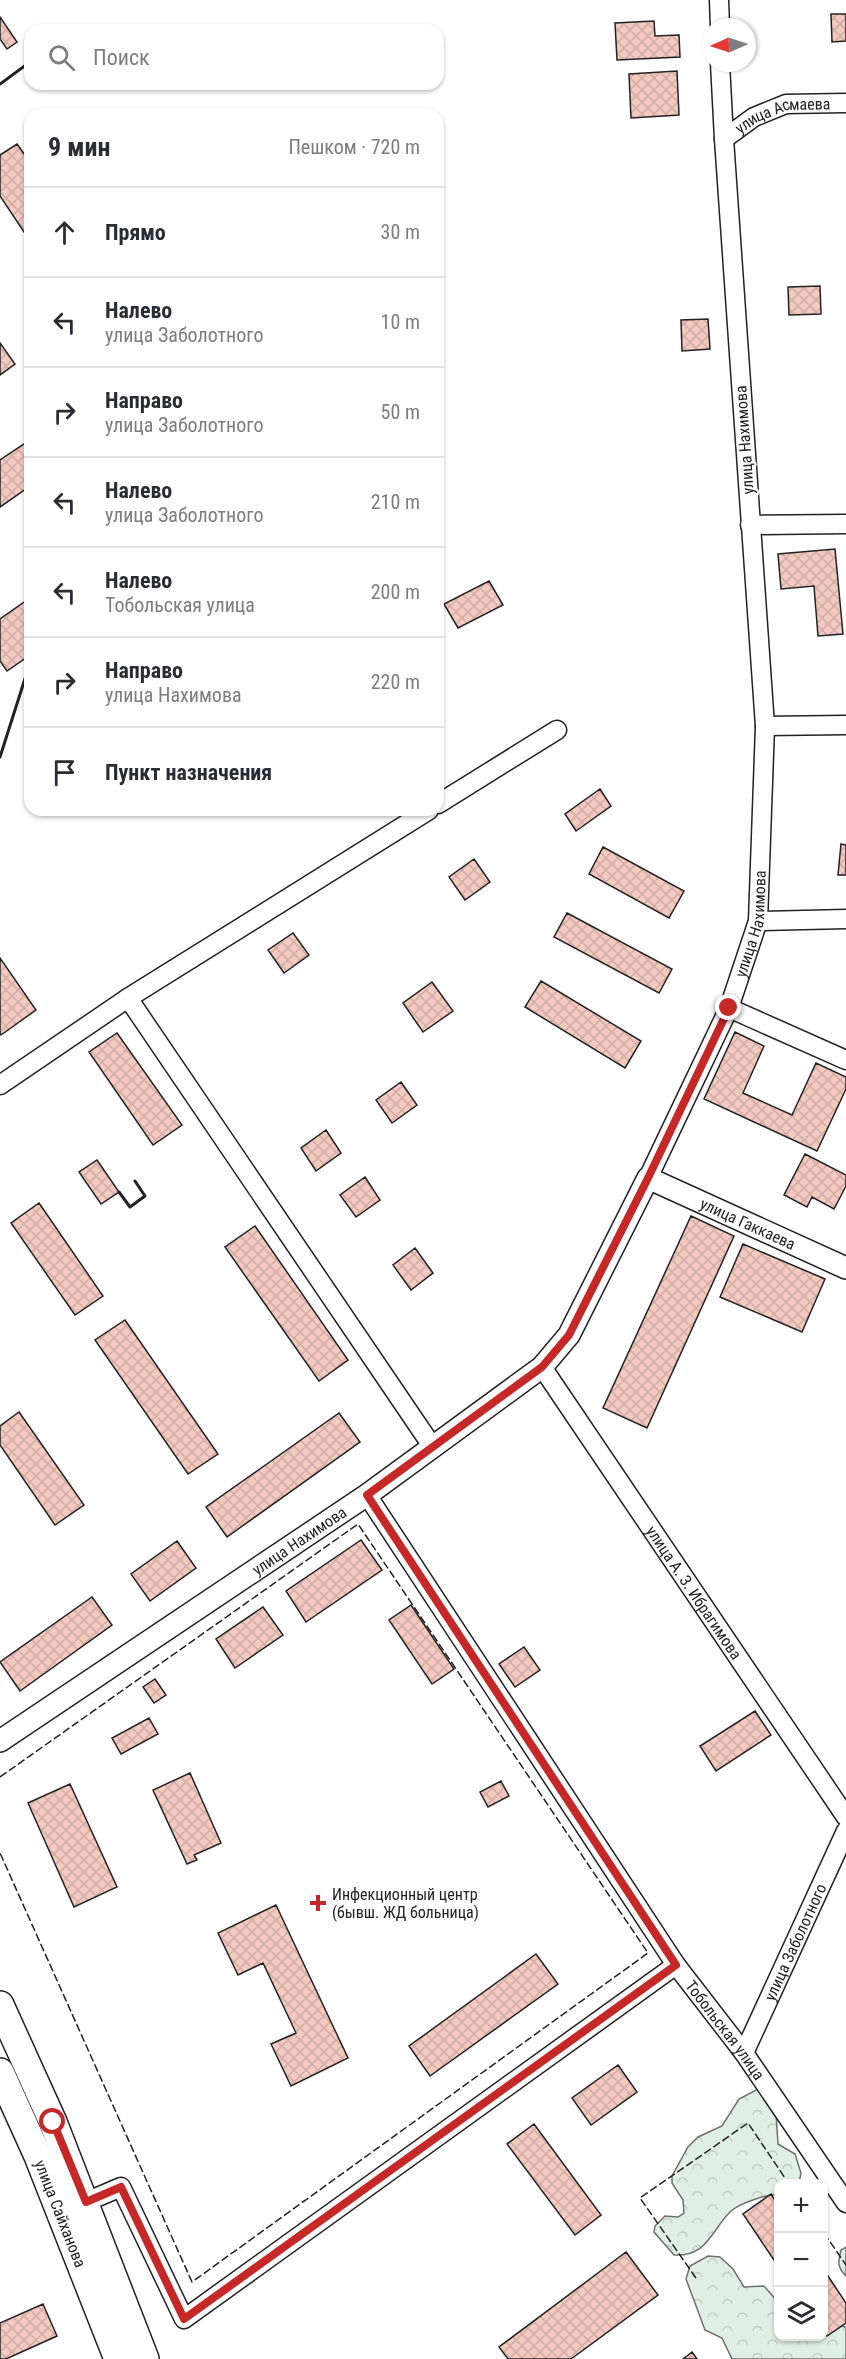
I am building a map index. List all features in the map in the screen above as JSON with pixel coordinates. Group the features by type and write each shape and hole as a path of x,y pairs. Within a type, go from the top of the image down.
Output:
{"main road":[{"path":"0,2005 86,2202 126,2356"},
{"name":"улица Сайханова","path":"0,2072 126,2356"}],"street":[{"path":"719,0 720,18"},
{"name":"улица Нахимова","path":"0,1741 367,1495 542,1367 569,1335 648,1178 729,1008 758,921 765,726 720,72"},
{"name":"улица Асмаева","path":"724,139 754,117 786,104 846,104"},
{"path":"750,525 846,524"},
{"path":"765,726 846,725"},
{"path":"444,800 557,730"},
{"path":"0,1085 128,998 419,816"},
{"path":"758,921 846,919"},
{"path":"128,998 432,1446"},
{"path":"729,1008 846,1060"},
{"name":"улица Гаккаева","path":"648,1178 846,1268"},
{"name":"улица А. З. Ибрагимова","path":"542,1367 846,1817"},
{"name":"Тобольская улица","path":"367,1495 676,1965 744,2053 846,2203"},
{"name":"улица Заболотного","path":"744,2053 846,1831"},
{"path":"86,2202 121,2187 184,2319 676,1965"}],"green space":[{"path":"758,2089 775,2098 778,2144 795,2154 801,2173 800,2179 774,2179 774,2195 760,2198 730,2212 701,2247 685,2255 674,2255 654,2232 655,2226 665,2216 678,2217 684,2213 683,2200 672,2183 672,2176 688,2147 698,2137 722,2126 739,2099"},
{"path":"846,2247 846,2276 841,2270 839,2261 841,2250"},
{"path":"708,2256 720,2257 733,2269 744,2287 764,2286 774,2297 774,2341 828,2341 828,2324 846,2327 846,2359 732,2359 722,2338 705,2330 686,2279 690,2266"}],"building":[{"path":"831,14 846,14 846,41 832,42"},
{"path":"0,17 17,42 7,49 0,39"},
{"path":"654,21 655,36 679,35 680,57 617,60 615,23"},
{"path":"677,71 679,115 631,118 629,74"},
{"path":"17,144 24,154 24,232 0,196 0,155"},
{"path":"820,286 821,314 789,315 788,287"},
{"path":"708,319 710,349 682,351 681,320"},
{"path":"0,343 15,364 0,375"},
{"path":"24,444 24,490 0,507 0,460"},
{"path":"835,549 843,634 818,636 814,586 781,589 778,554"},
{"path":"489,581 503,605 458,628 444,604"},
{"path":"24,602 24,659 7,671 0,661 0,619"},
{"path":"600,789 611,806 576,831 565,814"},
{"path":"841,844 846,845 846,875 838,875"},
{"path":"603,847 684,891 669,918 589,874"},
{"path":"474,859 490,882 465,900 449,877"},
{"path":"567,913 672,969 659,993 554,937"},
{"path":"293,933 309,955 284,973 268,950"},
{"path":"0,958 36,1010 1,1035 0,1033"},
{"path":"541,981 641,1041 625,1068 525,1007"},
{"path":"432,982 453,1011 423,1032 403,1003"},
{"path":"735,1032 764,1046 743,1093 792,1115 816,1063 846,1077 846,1089 817,1151 704,1099"},
{"path":"117,1033 182,1125 153,1145 89,1052"},
{"path":"401,1082 417,1105 392,1123 376,1100"},
{"path":"326,1130 341,1153 316,1171 301,1148"},
{"path":"805,1154 846,1175 846,1186 834,1209 812,1197 807,1207 784,1195"},
{"path":"97,1160 119,1192 101,1204 79,1172"},
{"path":"365,1177 380,1200 356,1217 340,1195"},
{"path":"39,1203 103,1296 75,1315 11,1223"},
{"path":"691,1216 734,1236 647,1428 603,1408"},
{"path":"255,1226 348,1360 319,1381 225,1247"},
{"path":"743,1244 825,1279 802,1332 720,1297"},
{"path":"415,1248 433,1273 411,1290 393,1265"},
{"path":"125,1320 218,1454 188,1474 95,1340"},
{"path":"19,1412 84,1505 55,1525 0,1445 0,1426"},
{"path":"339,1413 360,1442 227,1537 206,1507"},
{"path":"361,1540 382,1570 306,1622 286,1591"},
{"path":"177,1541 196,1568 150,1601 131,1574"},
{"path":"92,1597 112,1625 20,1691 0,1662"},
{"path":"411,1605 454,1669 432,1684 389,1620"},
{"path":"263,1607 283,1635 235,1668 216,1639"},
{"path":"524,1647 540,1670 515,1687 499,1664"},
{"path":"155,1679 166,1695 154,1703 143,1687"},
{"path":"755,1711 771,1735 716,1771 700,1746"},
{"path":"149,1718 158,1734 121,1754 112,1738"},
{"path":"190,1773 221,1843 194,1855 197,1860 187,1864 153,1790"},
{"path":"501,1781 509,1796 488,1807 480,1792"},
{"path":"70,1784 117,1887 74,1907 28,1803"},
{"path":"276,1905 348,2058 291,2086 271,2044 296,2033 263,1963 238,1975 218,1933"},
{"path":"536,1954 558,1984 430,2076 409,2046"},
{"path":"618,2065 637,2092 591,2125 572,2098"},
{"path":"534,2124 601,2215 575,2235 507,2144"},
{"path":"771,2194 774,2199 774,2260 743,2214"},
{"path":"626,2252 658,2295 571,2359 508,2359 499,2347"},
{"path":"828,2276 846,2303 846,2323 828,2335"},
{"path":"43,2304 57,2336 6,2359 0,2359 0,2323"},
{"path":"692,2352 697,2359 683,2359"}],"fence":[{"path":"0,1777 358,1524 648,1953 192,2282 0,1853"},
{"path":"696,2278 640,2198 748,2123 786,2179"},
{"path":"828,2239 846,2265"}],"wall":[{"path":"0,84 24,66"},
{"path":"0,757 24,682"},
{"path":"119,1192 130,1207 145,1196 135,1181"}],"place":[{"name":"Инфекционный центр (бывш. ЖД больница)","path":"318,1903"}],"route":[{"path":"53,2122 86,2202 121,2187 184,2319 676,1965 367,1495 542,1367 569,1335 648,1178 729,1008"}]}
